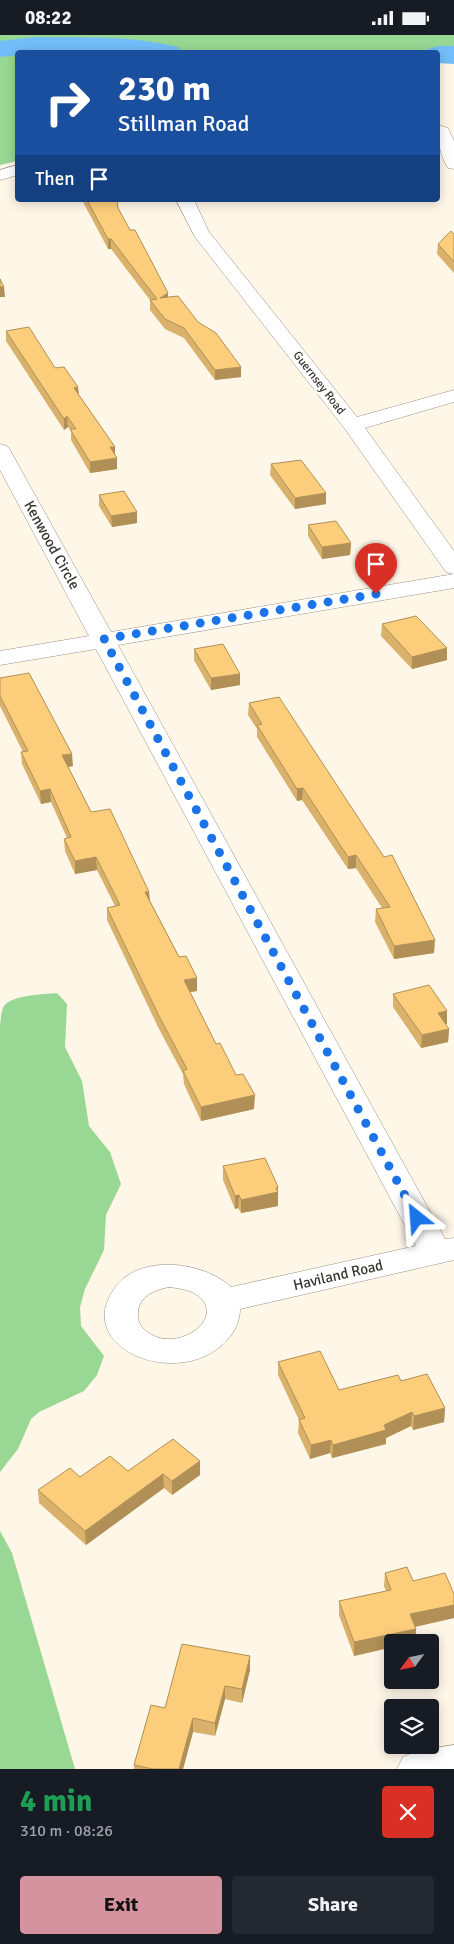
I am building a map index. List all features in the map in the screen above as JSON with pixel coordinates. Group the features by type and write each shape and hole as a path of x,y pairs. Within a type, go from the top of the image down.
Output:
{"street":[{"path":"444,131 454,164"},
{"path":"0,175 15,171"},
{"name":"Guernsey Road","path":"187,202 201,233 352,425 454,567"},
{"path":"352,425 454,396"},
{"name":"Kenwood Circle","path":"0,450 445,1251"},
{"path":"0,658 454,581"},
{"name":"Haviland Road","path":"222,1301 445,1251"},
{"path":"417,1769 454,1762"}],"green space":[{"path":"0,35 454,35 454,61 440,62 440,50 15,50 15,161 0,165"},
{"path":"57,993 67,1004 65,1047 82,1081 89,1126 110,1152 121,1184 106,1215 104,1250 85,1289 80,1307 81,1326 104,1356 97,1375 84,1391 39,1412 31,1419 18,1449 0,1472 0,1025 3,1008 8,1002 29,996"},
{"path":"0,1531 12,1553 75,1769 0,1769"}],"building":[{"path":"88,202 117,202 118,208 130,230 135,230 168,293 160,298 178,296 198,322 216,333 241,367 215,370 184,328 165,319 150,300 157,299 111,239 108,239"},
{"path":"451,231 454,234 454,262 438,244"},
{"path":"0,279 4,287 0,287"},
{"path":"29,327 55,368 64,367 78,387 74,388 115,447 110,447 117,458 90,462 70,429 76,429 67,416 64,419 6,331"},
{"path":"301,460 326,493 295,498 271,464"},
{"path":"124,491 137,512 111,516 99,495"},
{"path":"336,521 351,543 322,547 308,525"},
{"path":"416,616 447,648 412,657 382,624"},
{"path":"223,644 240,674 211,678 194,649"},
{"path":"29,673 72,754 62,755 91,812 110,809 149,892 145,892 179,957 186,956 197,978 184,980 216,1044 220,1043 236,1075 243,1074 255,1095 201,1107 183,1071 187,1069 107,908 120,905 96,857 75,861 64,839 71,837 50,789 40,791 21,752 28,751 0,696 0,678"},
{"path":"279,697 384,857 392,855 435,940 394,946 376,909 390,907 356,855 348,857 303,788 297,789 257,725 262,724 249,703"},
{"path":"429,985 447,1011 438,1013 449,1029 422,1035 393,994"},
{"path":"265,1158 278,1187 276,1188 278,1192 241,1200 239,1195 235,1196 223,1166"},
{"path":"320,1351 339,1390 398,1375 401,1381 427,1374 445,1408 414,1416 412,1412 384,1425 386,1430 333,1445 331,1440 311,1445 299,1420 305,1418 278,1362"},
{"path":"173,1439 200,1461 172,1481 163,1474 85,1531 38,1490 70,1468 80,1477 110,1456 128,1471"},
{"path":"407,1567 413,1581 445,1573 454,1594 454,1605 410,1614 416,1629 384,1634 384,1636 354,1642 339,1601 391,1590 385,1573"},
{"path":"182,1644 250,1656 242,1689 225,1686 215,1723 193,1718 179,1769 153,1769 134,1765 151,1705 165,1708"}],"waterway":[{"path":"0,49 34,45 125,47 146,50"},
{"path":"440,55 454,55"}],"route":[{"path":"376,594 104,639 417,1218"}]}
